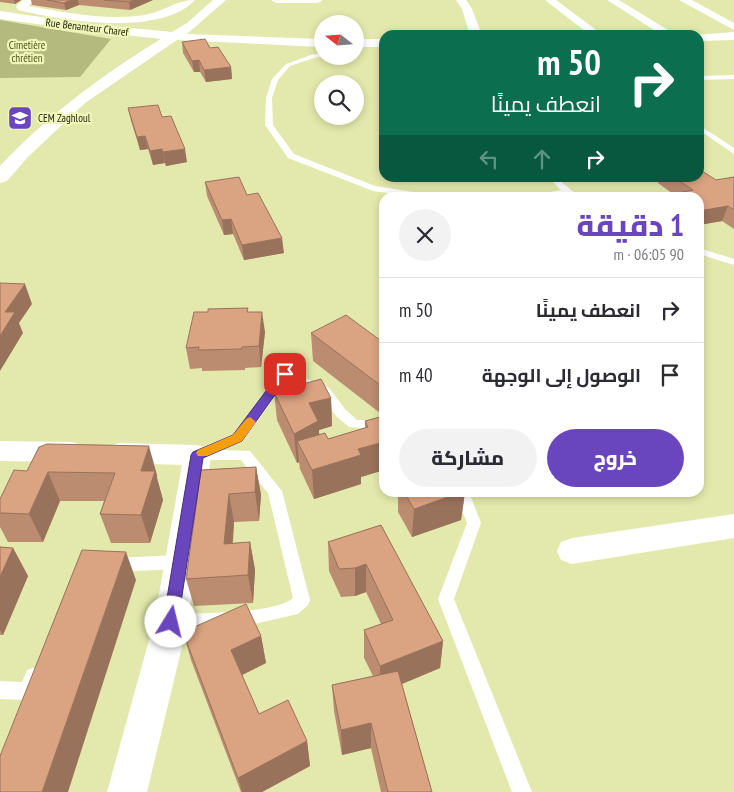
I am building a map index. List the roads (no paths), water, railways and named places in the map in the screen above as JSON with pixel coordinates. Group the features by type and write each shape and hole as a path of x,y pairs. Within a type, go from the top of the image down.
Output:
{"main road":[{"path":"122,32 150,32 192,22 209,0"},
{"path":"0,177 21,154 80,100 174,37 220,0"},
{"name":"Rue Benanteur Charef","path":"0,15 122,32 174,37 314,43"},
{"path":"192,22 197,28 217,39"},
{"path":"122,32 142,38 147,47 146,54"},
{"path":"704,37 734,36"},
{"name":"Rue Benanteur Charef","path":"217,39 314,38"},
{"path":"364,38 379,38"},
{"path":"146,54 171,47 217,39"},
{"path":"364,43 379,43"}],"street":[{"path":"30,0 21,6 22,8 112,22 139,20 160,14 190,0"},
{"path":"276,0 318,0"},
{"path":"461,0 467,9 474,30"},
{"path":"550,0 590,30"},
{"path":"612,0 662,30"},
{"path":"684,0 734,27"},
{"path":"71,16 86,5"},
{"path":"0,452 197,455 171,622 127,792"},
{"path":"572,551 734,526"}],"lane":[{"path":"314,56 288,66 275,79 269,98 270,125 291,156 373,188 402,192"},
{"path":"704,72 731,77"},
{"path":"704,78 731,77"},
{"path":"704,131 734,152"},
{"path":"557,182 568,192"},
{"path":"704,253 734,262"},
{"path":"197,455 238,438 285,374 325,391 340,412 354,424 379,425"},
{"path":"171,622 254,617 292,609 302,600 275,490 245,455 197,455"},
{"path":"464,497 474,523 446,599 522,792"},
{"path":"101,565 180,562"},
{"path":"0,690 26,691 38,664"}],"place":[{"name":"CEM Zaghloul","path":"20,118"}],"park label":[{"name":"Cimetière chrétien","path":"27,51"}]}
